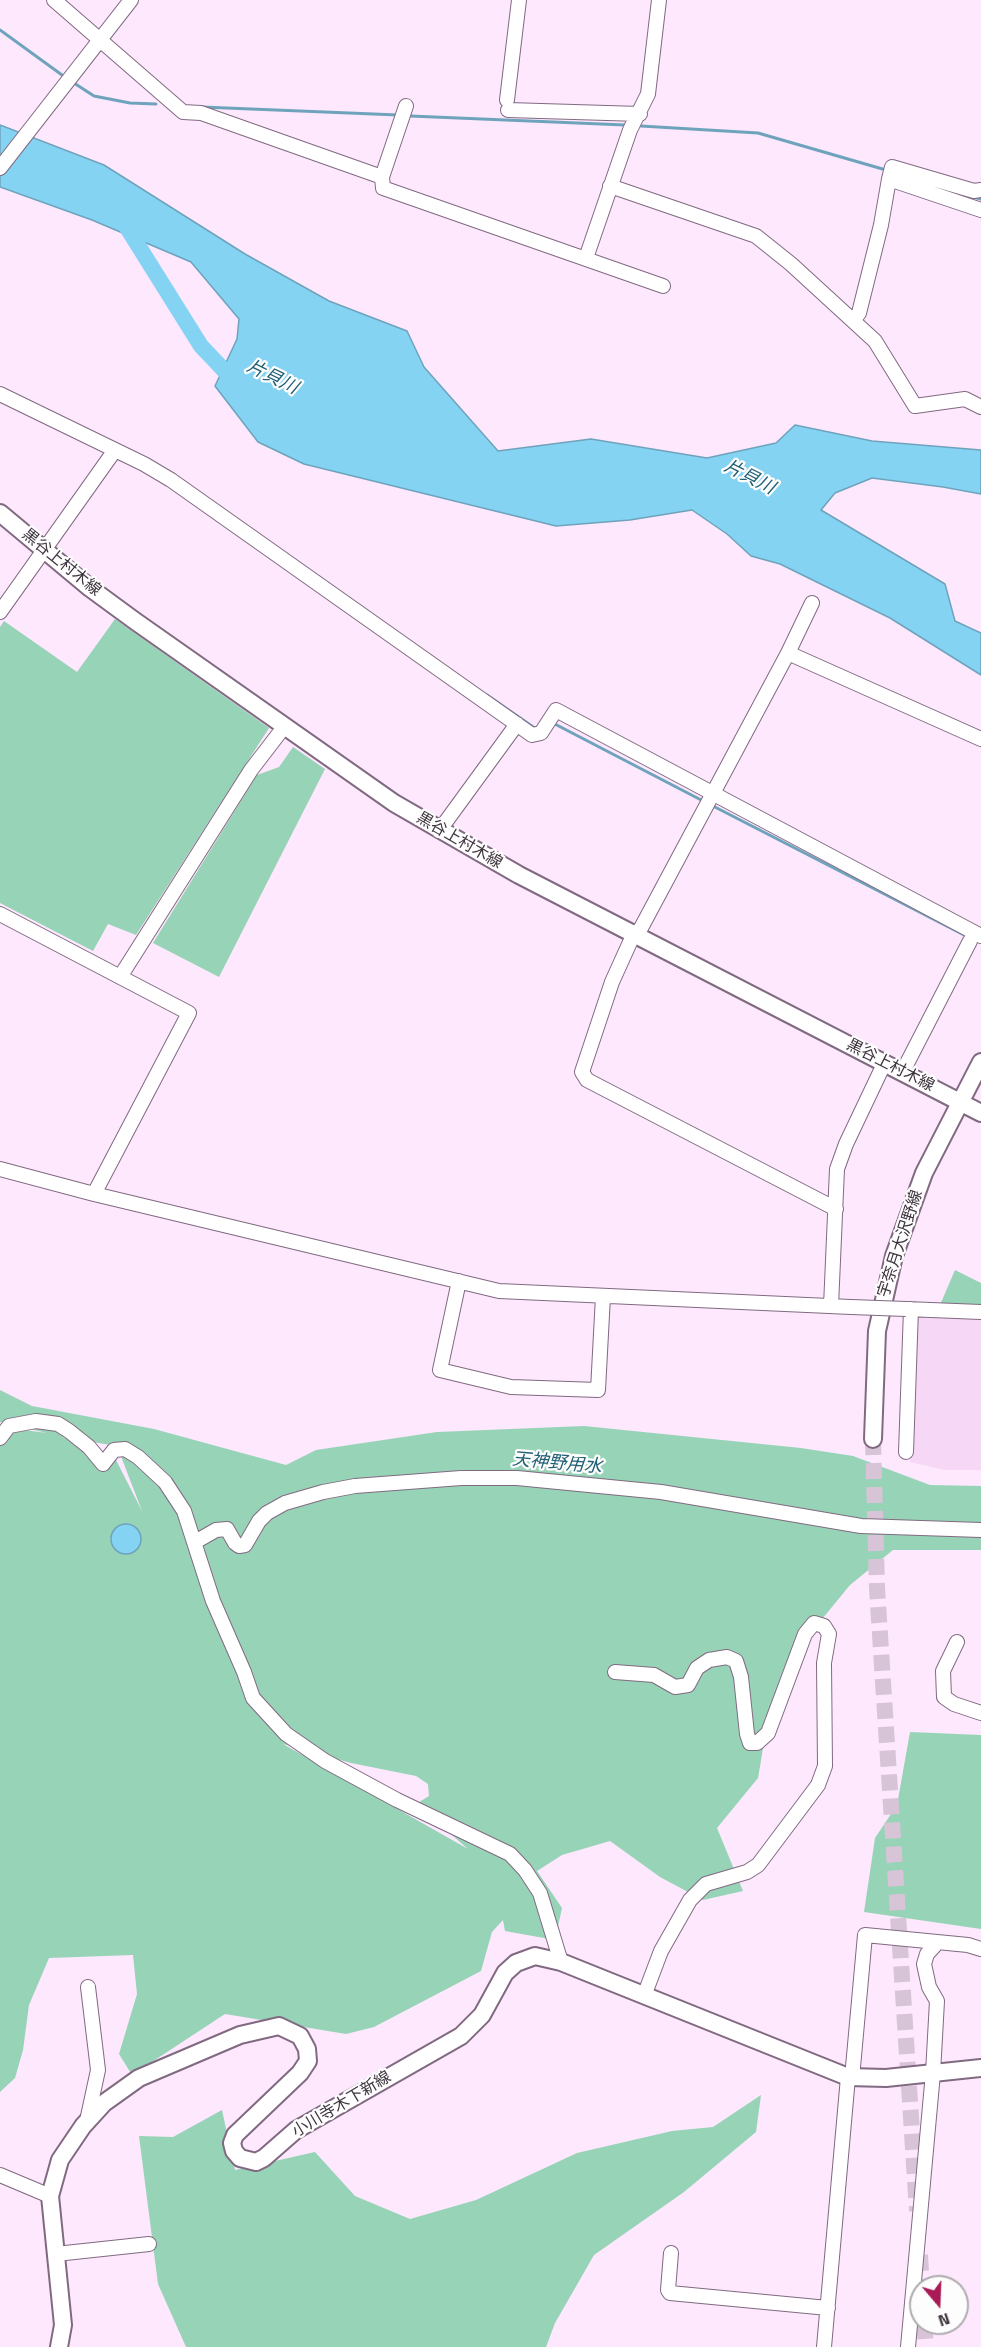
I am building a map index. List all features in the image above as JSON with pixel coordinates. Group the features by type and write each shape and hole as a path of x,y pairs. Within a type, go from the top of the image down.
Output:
{"main road":[{"name":"黒谷上村木線","path":"0,513 117,608 284,727 394,803 439,831 981,1113"},
{"name":"宇奈月大沢野線","path":"873,1439 877,1331 894,1256 924,1173 981,1062"},
{"name":"小川寺木下新線","path":"59,2347 63,2325 50,2196 60,2160 87,2121 104,2103 139,2078 240,2035 279,2026 300,2036 307,2049 308,2061 300,2073 235,2135 232,2143 234,2151 240,2158 256,2162 264,2158 296,2130 461,2036 482,2015 505,1973 516,1963 535,1956 561,1962 850,2077 886,2078 981,2068"}],"street":[{"path":"54,0 183,112 201,113 382,177"},
{"path":"0,168 130,0"},
{"path":"519,0 508,105 640,114"},
{"path":"586,258 630,130 648,94 659,0"},
{"path":"405,106 382,177 383,188 663,286"},
{"path":"853,321 859,313 882,225 892,167 974,191 981,190"},
{"path":"889,180 981,210"},
{"path":"610,186 756,236 791,264 875,341 915,406 965,399 981,407"},
{"path":"0,394 171,480 532,735 541,733 556,710 975,939 902,1073"},
{"path":"0,612 115,450"},
{"path":"812,603 612,982 582,1072 586,1080 836,1209"},
{"path":"788,652 981,739"},
{"path":"439,831 517,724"},
{"path":"120,977 251,770 284,727"},
{"path":"0,914 189,1013 94,1194"},
{"path":"831,1306 837,1169 846,1144 884,1064"},
{"path":"0,1169 94,1194 499,1291 981,1312"},
{"path":"459,1281 440,1370 511,1387 598,1390 603,1296"},
{"path":"906,1452 908,1309"},
{"path":"0,1438 9,1426 36,1421 58,1424 89,1447 103,1464 114,1450 125,1449 138,1457 165,1482 184,1511 213,1601 253,1698 268,1717 286,1734 325,1761 397,1800 510,1854 525,1870 540,1893 561,1962"},
{"path":"195,1542 216,1530 227,1529 235,1543 239,1546 245,1545 259,1521 267,1513 285,1503 323,1492 355,1486 461,1478 517,1478 661,1492 861,1526 981,1530"},
{"path":"615,1672 654,1674 675,1686 688,1685 697,1668 709,1660 727,1657 736,1661 741,1677 747,1734 750,1743 757,1743 768,1733 805,1634 814,1623 824,1626 829,1634 824,1663 825,1766 818,1785 758,1866 747,1872 706,1884 690,1900 661,1951 644,1996"},
{"path":"957,1642 943,1671 944,1696 954,1704 981,1713"},
{"path":"824,2347 865,1935 981,1949"},
{"path":"908,2347 933,2073 937,2001 929,1987 924,1964 927,1954 938,1942"},
{"path":"87,2121 98,2070 88,1987"},
{"path":"0,2175 50,2196"},
{"path":"56,2254 149,2244"},
{"path":"671,2253 668,2289 670,2293 828,2308"}],"shaded area":[{"path":"916,1317 981,1319 981,1470 945,1470 910,1462"}],"green space":[{"path":"115,619 269,728 136,935 108,924 93,951 0,903 0,627 4,621 77,672"},
{"path":"293,747 325,769 219,977 153,943 257,775 279,767"},
{"path":"955,1270 981,1283 981,1307 940,1305"},
{"path":"0,1390 32,1406 154,1429 286,1465 316,1450 437,1432 584,1426 801,1448 853,1456 930,1485 981,1486 981,1550 893,1550 850,1585 800,1646 769,1713 758,1778 717,1828 743,1891 703,1900 660,1877 610,1841 562,1855 537,1871 562,1908 555,1940 505,1931 503,1920 492,1932 481,1971 374,2027 346,2034 225,2014 132,2075 119,2054 137,1994 133,1955 49,1958 29,2005 23,2050 15,2078 0,2092 0,1427 47,1433 0,1422","holes":["62,1437 117,1446 142,1511 116,1460","283,1744 351,1763 416,1776 428,1784 429,1796 416,1804 468,1849"]},
{"path":"910,1732 981,1735 981,1929 864,1912 875,1838 897,1805"},
{"path":"761,2095 756,2132 684,2192 594,2255 555,2323 546,2347 186,2347 158,2284 139,2136 173,2137 222,2110 235,2170 315,2152 355,2196 410,2219 476,2200 577,2153 672,2131 713,2127"}],"water":[{"path":"0,125 104,165 245,254 329,301 407,331 424,367 498,451 591,439 707,458 776,443 795,425 872,441 981,450 981,494 872,478 835,493 821,510 945,584 955,621 981,633 981,675 890,618 780,564 751,556 727,534 692,510 630,520 556,526 304,464 258,442 215,386 237,339 239,319 191,262 92,220 0,187"},
{"path":"126,1524 137,1528 141,1539 137,1550 126,1554 115,1550 111,1539 115,1528"}],"waterway":[{"path":"0,30 62,75"},
{"path":"74,83 94,96 130,103 156,104"},
{"path":"202,107 398,115"},
{"path":"410,116 625,125"},
{"path":"641,126 758,133 886,170"},
{"path":"973,197 981,199"},
{"name":"片貝川","path":"121,218 201,346 238,385"},
{"path":"487,695 536,729"},
{"path":"551,722 705,802"},
{"path":"711,805 970,938"}],"tunnel":[{"path":"873,1439 877,1588 917,2211"},
{"path":"920,2255 921,2275"},
{"path":"925,2335 926,2347"}],"water label":[{"name":"天神野用水","path":"557,1464"}]}
